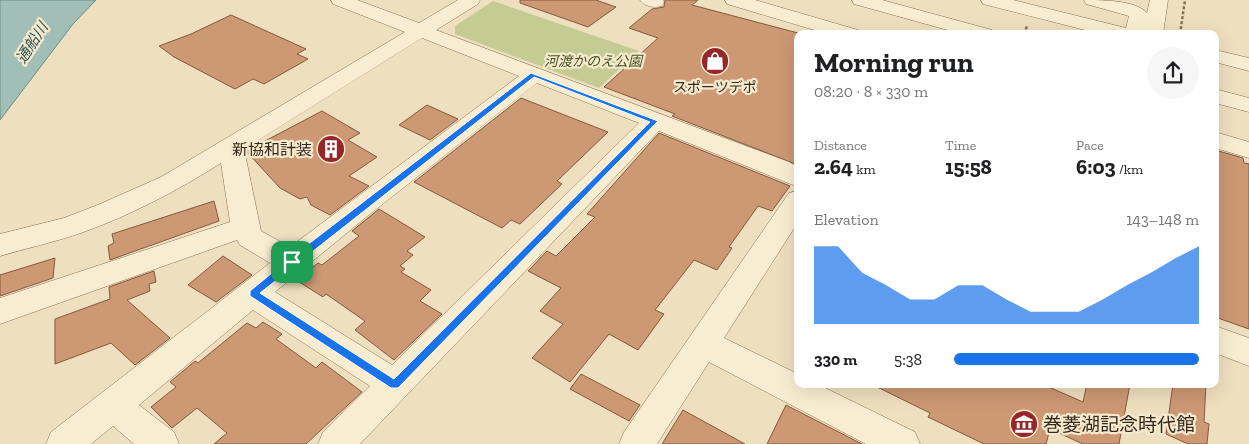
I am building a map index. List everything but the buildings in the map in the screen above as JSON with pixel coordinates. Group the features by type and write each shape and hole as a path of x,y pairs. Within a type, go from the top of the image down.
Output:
{"street":[{"path":"340,0 780,168 794,176"},
{"path":"0,245 70,226 110,211 170,183 472,0"},
{"path":"734,0 837,30"},
{"path":"861,0 922,8 975,30"},
{"path":"990,0 1110,30"},
{"path":"1093,0 1136,12 1139,16 1136,30"},
{"path":"1112,0 1136,6 1142,4 1143,0"},
{"path":"1154,30 1159,0"},
{"path":"908,30 922,8"},
{"path":"1219,57 1249,65"},
{"path":"64,444 292,262 534,75"},
{"path":"1219,97 1249,105"},
{"path":"336,444 654,121"},
{"path":"1219,141 1249,150"},
{"path":"231,146 244,227 250,238 292,262"},
{"path":"637,444 794,206"},
{"path":"0,311 244,227"},
{"path":"253,294 394,384"},
{"path":"1219,341 1249,352"},
{"path":"703,343 902,444"},
{"path":"113,405 162,444"}],"path":[{"path":"1181,30 1185,0"}],"green space":[{"name":"河渡かのえ公園","path":"493,1 639,51 599,88 455,34 455,26"}],"water":[{"name":"通船川","path":"0,0 96,0 73,24 0,120"}],"place":[{"name":"スポーツデポ","path":"715,61"},
{"name":"新協和計装","path":"331,149"},
{"name":"巻菱湖記念時代館","path":"1024,424"}],"route":[{"path":"534,75 654,121 394,384 253,294 292,262 360,207 534,75"}]}
